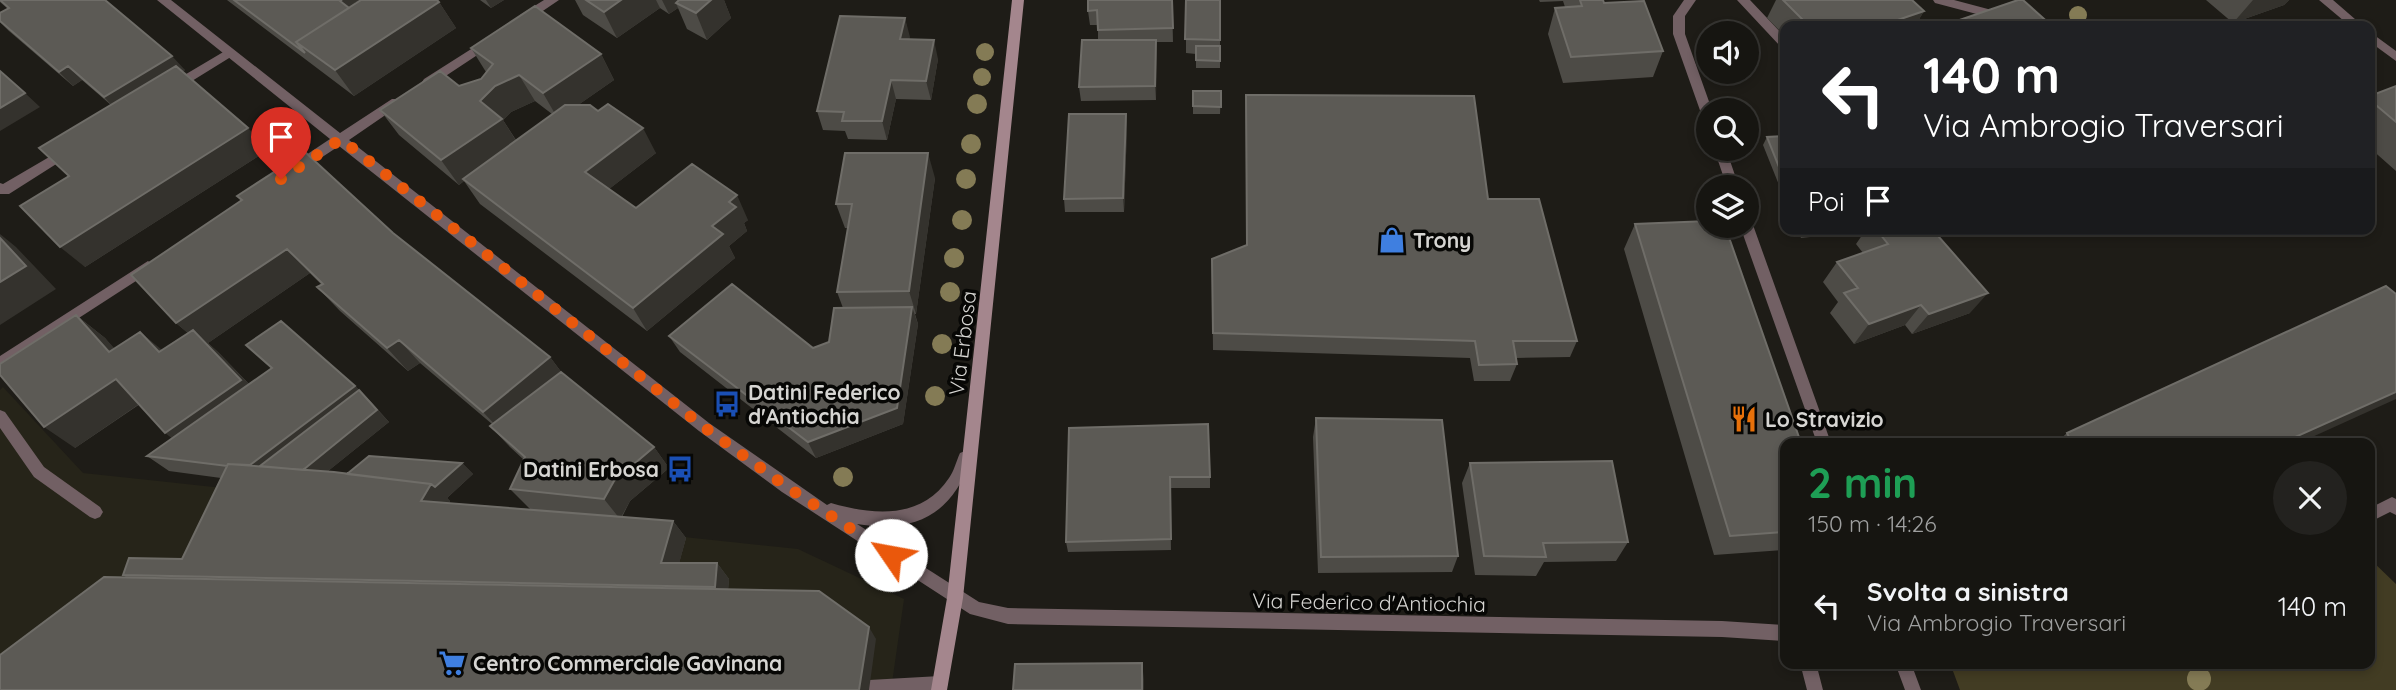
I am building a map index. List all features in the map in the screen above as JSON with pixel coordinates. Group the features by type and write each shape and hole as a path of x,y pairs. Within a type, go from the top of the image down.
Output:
{"main road":[{"name":"Via Erbosa","path":"940,687 956,597 973,424 986,329 1017,0"}],"street":[{"path":"163,0 704,427 810,503 846,515 872,519 898,518 925,510 944,499 954,488 961,473 973,424"},
{"path":"518,23 553,0"},
{"path":"1690,0 1679,16 1679,34 1702,98"},
{"path":"1743,0 1780,39"},
{"path":"1939,0 2018,21"},
{"path":"2325,0 2351,21"},
{"path":"281,179 495,37"},
{"path":"2375,40 2396,57"},
{"path":"162,93 230,52"},
{"path":"0,188 4,190 83,142"},
{"path":"1751,238 1822,438"},
{"path":"0,362 164,256"},
{"path":"0,416 39,472 95,512"},
{"name":"Via Federico d'Antiochia","path":"810,503 976,609 1008,616 1722,629 1780,633"},
{"path":"2375,513 2392,505 2396,508"},
{"path":"1810,669 1815,690"},
{"path":"1905,669 1913,690"},
{"path":"869,688 940,687"}],"shaded area":[{"path":"3,387 83,473 798,549 904,599 891,690 0,690 0,390"},
{"path":"2375,564 2396,584 2396,690 1960,690 1952,669 2375,669"}],"building":[{"path":"0,0 105,0 172,56 104,97 68,66 59,72 0,21 0,13 9,8"},
{"path":"234,0 342,0 340,1 349,8 296,42 305,53"},
{"path":"361,0 439,2 335,70 296,42"},
{"path":"586,0 621,0 604,12"},
{"path":"679,0 711,0 696,13 676,3"},
{"path":"1088,0 1172,0 1173,28 1098,30 1097,10 1088,11"},
{"path":"1186,0 1220,0 1220,40 1185,39"},
{"path":"1580,0 1603,0 1604,3 1644,1 1663,51 1571,57 1555,8 1582,6"},
{"path":"1783,0 1912,0 1924,11 1895,21 1804,21"},
{"path":"2023,0 2046,21 1957,21"},
{"path":"535,6 601,54 543,93 519,75 495,86 480,101 502,119 441,160 380,110 440,71 459,86 481,79 493,64 471,48"},
{"path":"840,16 905,18 900,39 934,40 926,81 891,80 882,121 842,121 844,112 817,111"},
{"path":"1082,40 1156,40 1155,86 1079,87"},
{"path":"1196,46 1220,46 1220,61 1196,60"},
{"path":"176,66 248,128 60,247 20,206 69,176 39,148"},
{"path":"0,71 25,93 0,108"},
{"path":"2396,86 2396,122 2375,104 2375,94"},
{"path":"1193,91 1221,91 1221,107 1193,106"},
{"name":"Trony","path":"1246,95 1474,96 1488,199 1539,199 1577,341 1513,341 1517,364 1479,365 1475,341 1213,333 1212,259 1247,245"},
{"path":"608,104 643,128 585,172 636,208 692,164 737,195 729,202 736,207 712,226 723,234 633,308 463,179 565,105 590,105 598,111"},
{"path":"1069,114 1126,114 1123,198 1064,199"},
{"path":"1780,136 1780,170 1767,137"},
{"path":"305,152 393,233 550,357 483,412 399,340 387,348 317,287 323,284 287,249 176,323 131,275 242,200 237,196"},
{"path":"845,153 928,153 909,291 837,292 852,204 836,204"},
{"path":"1696,221 1696,238 1729,238 1799,438 1780,438 1780,532 1730,536 1635,224"},
{"path":"1881,235 1937,235 1988,293 1929,314 1921,305 1869,324 1844,293 1858,288 1837,262 1888,244"},
{"path":"0,238 26,266 0,282"},
{"path":"732,284 813,348 829,342 834,308 912,307 897,408 808,442 669,336"},
{"path":"2386,286 2396,294 2396,392 2293,438 2070,438 2067,433"},
{"path":"76,315 109,352 140,332 159,352 193,330 241,380 165,433 116,379 44,427 0,375 0,364"},
{"path":"281,321 355,386 250,465 227,466 147,456 272,368 246,345"},
{"path":"561,372 654,447 614,481 604,499 510,489 525,457 490,426"},
{"path":"359,390 377,410 303,470 260,466"},
{"path":"1316,418 1442,420 1458,556 1321,557"},
{"path":"1208,424 1210,477 1170,477 1171,539 1066,542 1069,428"},
{"path":"369,456 462,463 435,487 431,484 347,474"},
{"path":"1612,461 1628,542 1543,543 1546,557 1484,556 1470,463"},
{"path":"228,464 334,472 431,484 421,501 673,521 661,563 717,563 715,587 123,575 129,558 182,559"},
{"name":"Centro Commerciale Gavinana","path":"104,577 819,591 869,627 859,690 0,690 0,655"},
{"path":"1142,663 1142,690 1013,690 1015,664"}],"place":[{"name":"Trony","path":"1392,240"},
{"name":"Datini Federico d'Antiochia","path":"727,404"},
{"name":"Lo Stravizio","path":"1744,419"},
{"name":"Datini Erbosa","path":"680,469"},
{"name":"Centro Commerciale Gavinana","path":"452,663"}],"route":[{"path":"281,179 341,139 704,427 787,487 891,555"}]}
